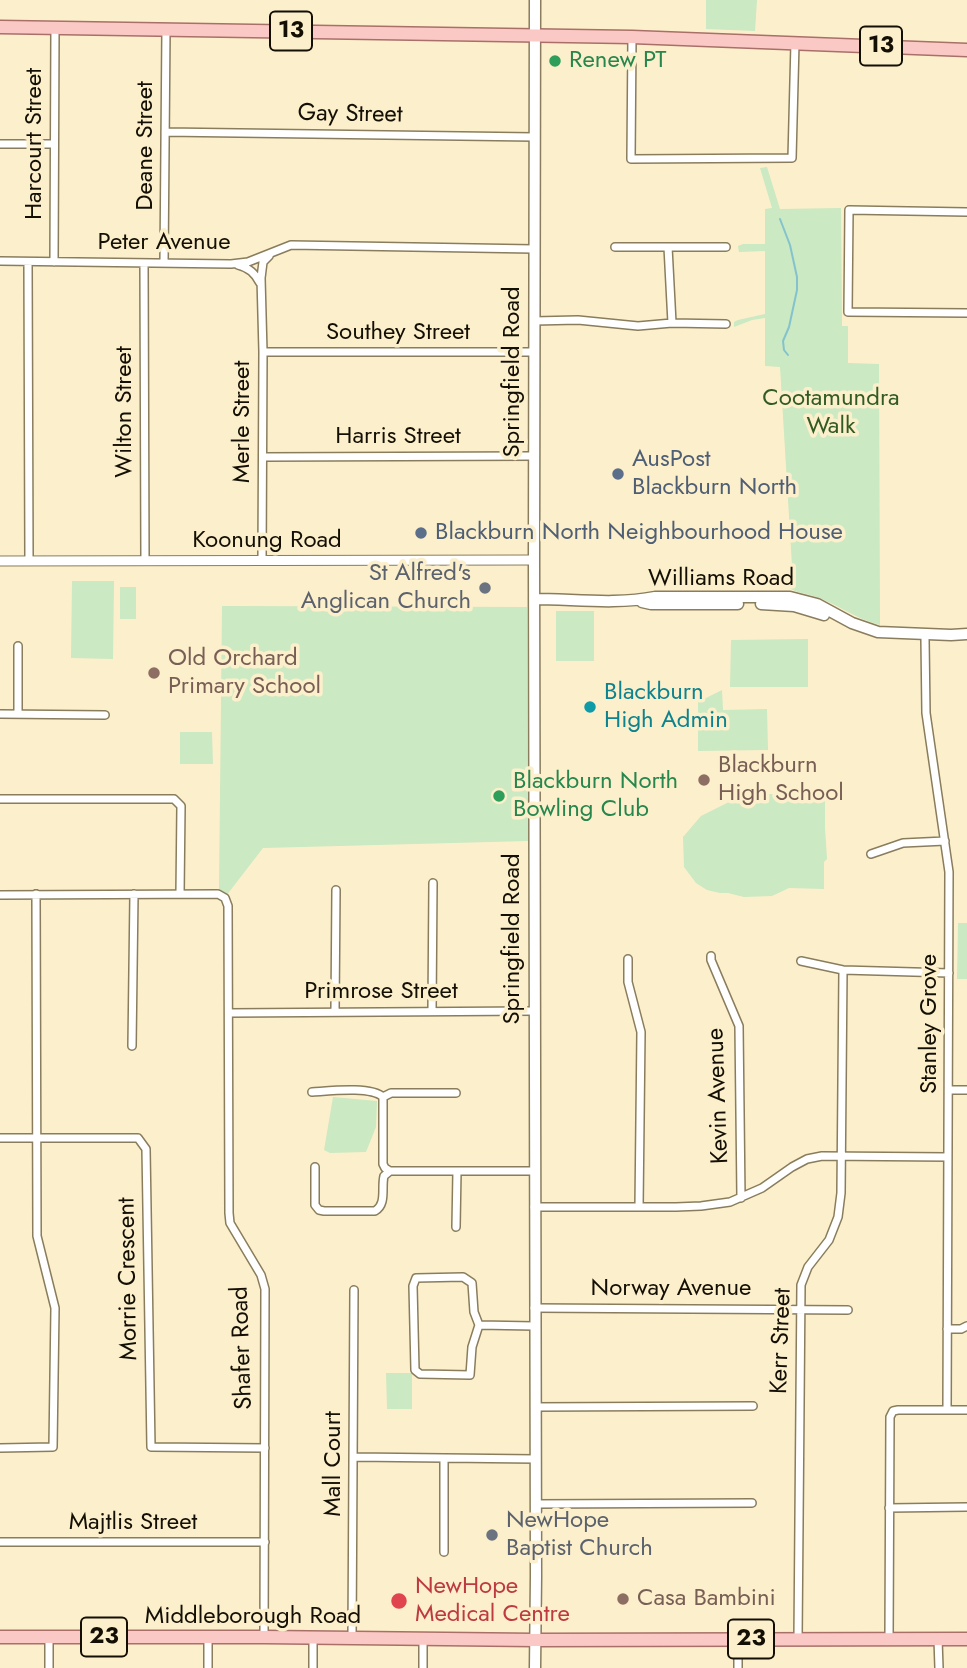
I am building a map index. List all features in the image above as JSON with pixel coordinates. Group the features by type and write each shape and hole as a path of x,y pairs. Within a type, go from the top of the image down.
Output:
{"main road":[{"name":"Springfield Road","path":"535,0 535,1668"},
{"name":"13","path":"0,27 632,37 967,50"},
{"name":"Williams Road","path":"534,598 636,600 655,597 673,601 775,604 804,608 828,616 852,631 905,637 967,636"},
{"name":"Middleborough Road","path":"0,1637 967,1639"}],"street":[{"name":"Harcourt Street","path":"54,262 55,27"},
{"name":"Deane Street","path":"164,263 166,29"},
{"path":"632,37 631,159 792,158 795,43"},
{"name":"Gay Street","path":"165,132 534,137"},
{"path":"0,144 54,144"},
{"path":"967,212 849,210 848,312 967,313"},
{"name":"Peter Avenue","path":"0,261 231,264 248,261 291,245 534,249"},
{"path":"615,247 726,247"},
{"path":"668,247 672,323"},
{"name":"Merle Street","path":"262,561 263,352 260,284 263,262 272,253"},
{"path":"28,262 29,561"},
{"name":"Wilton Street","path":"144,263 145,561"},
{"path":"231,264 248,268 256,274 260,284"},
{"path":"534,321 579,320 638,326 672,323 726,324"},
{"name":"Southey Street","path":"263,352 534,352"},
{"name":"Harris Street","path":"263,457 534,456"},
{"name":"Koonung Road","path":"0,561 534,560"},
{"name":"Stanley Grove","path":"925,637 926,713 949,872 947,1410"},
{"path":"18,646 18,713"},
{"path":"0,714 105,715"},
{"path":"0,799 174,799 181,806 180,894"},
{"path":"871,854 903,843 945,841"},
{"path":"432,1011 433,883"},
{"path":"335,1011 336,890"},
{"path":"0,895 218,894 225,898 234,893"},
{"path":"0,1448 53,1447 55,1308 37,1236 36,894"},
{"path":"132,1046 134,894"},
{"name":"Shafer Road","path":"225,898 228,906 230,1223 261,1275 265,1289 264,1637"},
{"name":"Kevin Avenue","path":"711,956 739,1026 741,1198"},
{"path":"628,959 628,982 641,1032 639,1207"},
{"path":"801,961 842,970 949,974"},
{"name":"Kerr Street","path":"797,1639 801,1285 808,1267 829,1240 838,1217 841,1193 842,970"},
{"name":"Primrose Street","path":"229,1013 534,1012"},
{"path":"949,1090 967,1090"},
{"path":"312,1091 376,1093 383,1097"},
{"path":"383,1097 391,1093 456,1093"},
{"path":"383,1097 383,1164 390,1171 535,1171"},
{"name":"Morrie Crescent","path":"0,1138 138,1138 146,1149 151,1447 265,1448"},
{"path":"534,1207 701,1206 741,1198 807,1159 822,1156 948,1157"},
{"path":"315,1167 315,1205 324,1211 375,1211 380,1208 383,1202 384,1176 390,1171"},
{"path":"456,1227 457,1171"},
{"path":"463,1277 472,1283 474,1312 479,1325 472,1347 470,1375 420,1374 415,1370 413,1286 416,1278 463,1277"},
{"name":"Mall Court","path":"352,1638 354,1290"},
{"name":"Norway Avenue","path":"534,1308 848,1310"},
{"path":"479,1325 534,1326"},
{"path":"947,1329 967,1326"},
{"path":"534,1406 753,1406"},
{"path":"889,1639 890,1417 893,1411 898,1410 967,1410"},
{"path":"352,1457 536,1459"},
{"path":"444,1458 444,1552"},
{"path":"536,1504 752,1503"},
{"path":"890,1508 967,1507"},
{"name":"Majtlis Street","path":"0,1542 265,1542"},
{"path":"49,1637 49,1668"},
{"path":"208,1637 208,1668"},
{"path":"313,1638 313,1668"},
{"path":"423,1639 423,1668"},
{"path":"938,1639 939,1668"},
{"path":"738,1640 738,1668"}],"green space":[{"path":"706,0 757,0 755,31 706,29"},
{"name":"Cootamundra Walk","path":"767,167 780,209 841,208 842,326 848,326 848,363 879,364 880,625 787,586 787,583 793,582 780,367 765,366 765,318 734,327 734,322 738,320 765,314 765,251 739,252 738,246 765,244 765,209 772,208 760,168"},
{"path":"72,581 114,581 113,659 71,658"},
{"path":"120,587 136,587 136,619 120,619"},
{"path":"222,606 527,607 528,841 263,848 226,896 219,891"},
{"path":"556,611 594,611 594,661 556,661"},
{"path":"808,639 808,687 730,687 731,640"},
{"path":"722,690 723,710 767,709 768,750 698,751 698,702"},
{"path":"180,732 212,732 213,764 180,764"},
{"path":"765,794 825,795 827,859 824,862 824,889 789,888 772,896 744,897 707,890 696,883 684,867 683,837 701,816 735,799 765,799"},
{"path":"958,923 967,923 967,979 957,979"},
{"path":"333,1097 377,1101 376,1127 366,1152 330,1153 324,1150"},
{"path":"386,1373 412,1373 412,1409 387,1409"}],"waterway":[{"path":"780,219 790,245 797,277 789,327 783,341 788,355"}],"place":[{"name":"Renew PT","path":"555,61"},
{"name":"AusPost Blackburn North","path":"618,474"},
{"name":"Blackburn North Neighbourhood House","path":"421,533"},
{"name":"St Alfred's Anglican Church","path":"485,588"},
{"name":"Old Orchard Primary School","path":"154,673"},
{"name":"Blackburn High Admin","path":"590,707"},
{"name":"Blackburn High School","path":"704,780"},
{"name":"Blackburn North Bowling Club","path":"499,796"},
{"name":"NewHope Baptist Church","path":"492,1535"},
{"name":"Casa Bambini","path":"623,1599"},
{"name":"NewHope Medical Centre","path":"399,1601"}]}
